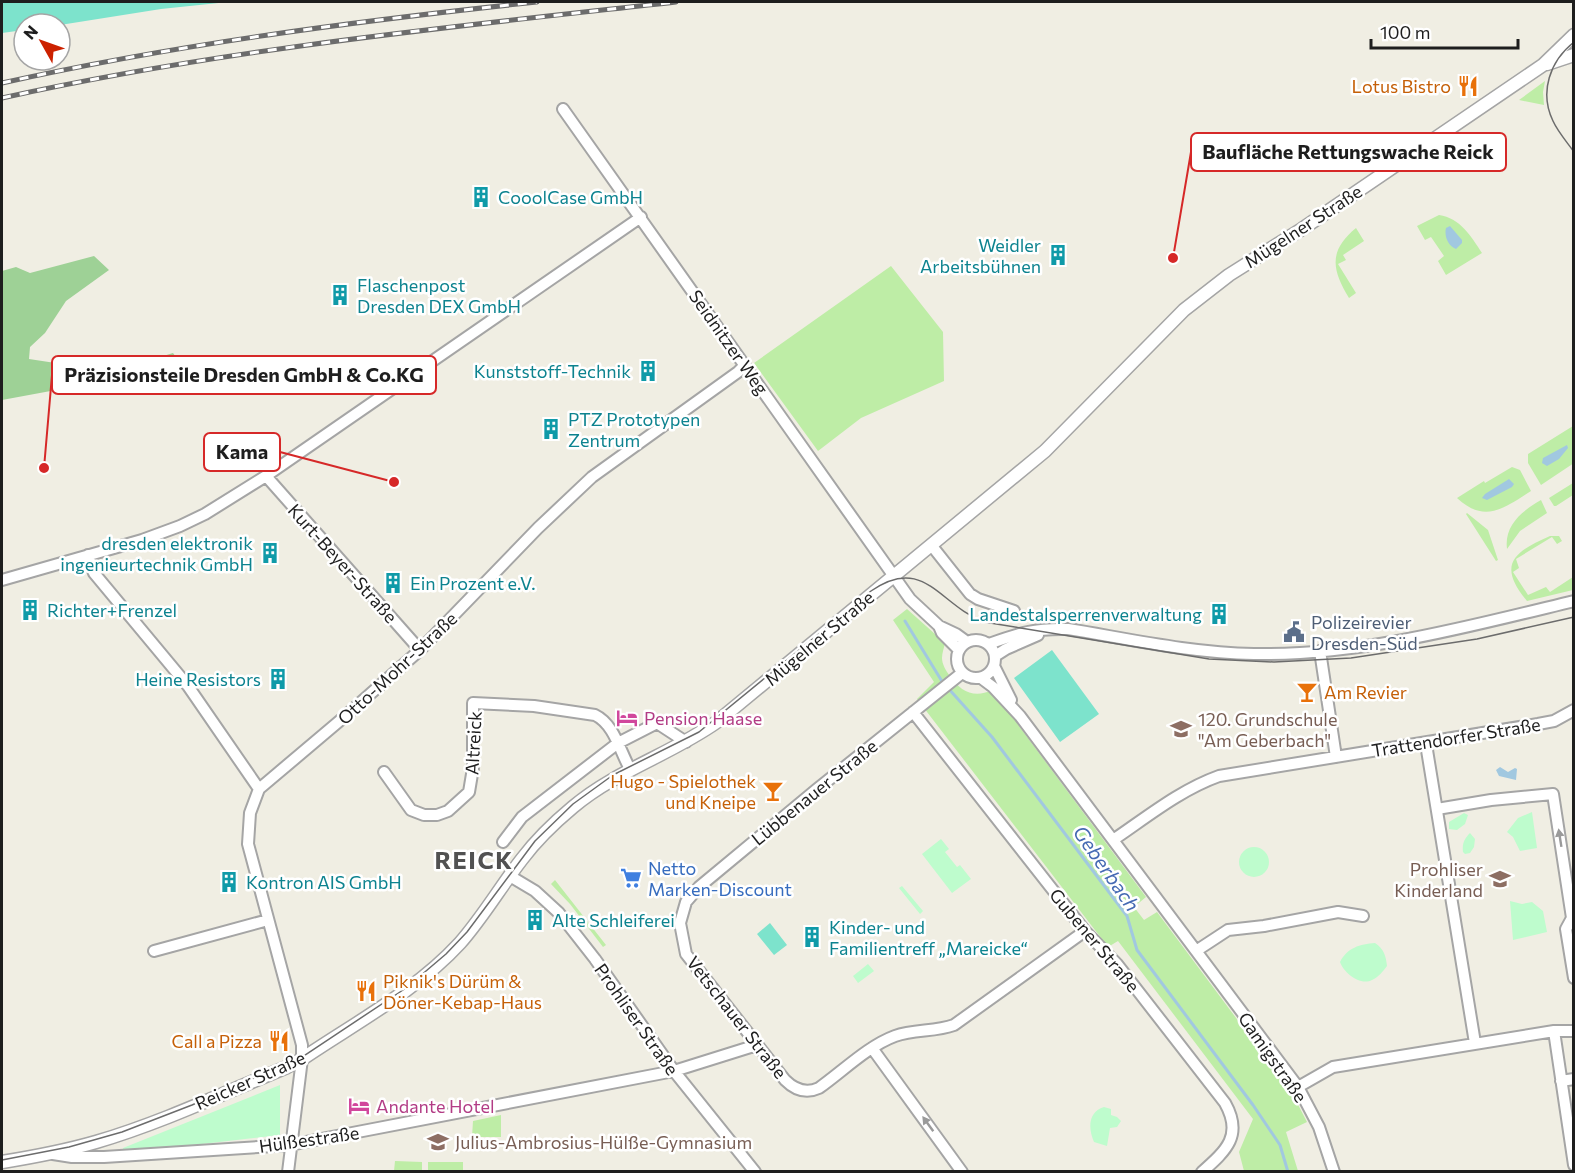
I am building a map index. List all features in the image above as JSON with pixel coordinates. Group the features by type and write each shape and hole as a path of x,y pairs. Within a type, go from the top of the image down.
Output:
{"street":[{"name":"Mügelner Straße","path":"686,742 718,721 1045,451 1184,310 1242,265 1311,223 1543,65 1574,35"},
{"name":"Mügelner Straße","path":"1543,65 1574,55"},
{"name":"Seidnitzer Weg","path":"563,109 894,576"},
{"path":"2,580 142,540 205,514 266,476 641,217"},
{"name":"Otto-Mohr-Straße","path":"259,789 420,650 538,528 592,477 745,365"},
{"name":"Kurt-Beyer-Straße","path":"266,476 420,650"},
{"path":"932,546 970,594 1014,611"},
{"path":"88,555 94,573 188,686 259,789 250,813 248,844 301,1038 302,1059 288,1172"},
{"path":"894,576 910,599 939,626 956,634 963,646"},
{"path":"962,673 957,662 963,646 978,639 989,644 1018,633 1048,628 1207,650 1253,654 1320,651 1459,628 1574,601"},
{"path":"981,678 991,671 995,661 1033,636 1058,629"},
{"name":"Gamigstraße","path":"989,644 1020,716"},
{"path":"1320,651 1336,757"},
{"name":"Gamigstraße","path":"962,673 971,678 981,678 993,687 1020,716 1298,1087 1319,1128 1334,1172"},
{"name":"Lübbenauer Straße","path":"680,923 686,902 699,888 765,831 962,673"},
{"name":"Altreick","path":"384,772 411,810 437,815 448,811 469,792 473,768 473,703 534,706 595,715 604,719 630,769"},
{"name":"Trattendorfer Straße","path":"1113,840 1203,782 1219,776 1426,744 1554,721 1574,710"},
{"name":"Gubener Straße","path":"913,712 1085,931 1117,964 1224,1101 1233,1116 1234,1132 1222,1153 1202,1172"},
{"path":"503,842 522,818 618,743 657,723 686,742"},
{"path":"510,876 552,825 590,793 630,769 686,742"},
{"path":"1426,744 1475,1043"},
{"path":"1437,809 1491,800 1553,794 1572,918 1566,929 1574,978"},
{"name":"Reicker Straße","path":"2,1162 50,1154 145,1126 302,1059 406,989 434,967 459,943 489,907 510,876"},
{"name":"Prohliser Straße","path":"510,876 535,891 559,913 595,959 674,1071 756,1172"},
{"path":"1196,951 1228,930 1264,926 1338,912 1363,916"},
{"path":"154,951 268,920"},
{"name":"Vetschauer Straße","path":"680,923 686,954 757,1045 792,1086 800,1090 812,1091 872,1048 897,1035 954,1025 1085,931"},
{"path":"1554,1031 1574,1165"},
{"path":"1298,1087 1333,1067 1554,1031 1574,1031"},
{"name":"Hülßestraße","path":"50,1154 104,1157 290,1145 674,1071 757,1045"},
{"path":"872,1048 962,1172"},
{"path":"1561,1081 1574,1079"},
{"path":"96,1142 104,1157"}],"green space":[{"path":"1545,81 1544,105 1519,100"},
{"path":"1439,215 1459,224 1482,253 1446,275 1438,261 1444,256 1431,237 1425,240 1417,226"},
{"path":"1356,228 1364,241 1343,255 1346,260 1338,264 1356,293 1349,298 1336,270 1336,261 1341,245"},
{"path":"94,256 109,270 66,301 45,333 30,347 29,359 93,372 134,365 173,353 195,383 56,390 2,400 2,271 16,267 30,273"},
{"path":"891,266 943,332 944,381 861,418 818,451 754,363"},
{"path":"1573,426 1574,463 1541,485 1528,463 1528,454"},
{"path":"1512,467 1520,470 1531,491 1512,503 1486,512 1467,506 1457,498 1484,481 1485,483"},
{"path":"1573,483 1573,495 1554,506 1549,498"},
{"path":"1541,500 1547,513 1520,531 1507,549 1511,526 1521,514"},
{"path":"1467,513 1488,530 1498,560 1496,561"},
{"path":"1550,536 1559,536 1562,541 1557,544 1552,537 1516,559 1519,568 1513,572 1528,595 1546,587 1550,592 1573,577 1573,590 1527,601 1513,578 1511,569 1513,561 1527,548"},
{"path":"907,609 945,643 943,663 958,686 968,692 979,694 992,690 1021,724 1019,726 1146,897 1134,907 1144,920 1157,912 1292,1093 1307,1122 1286,1132 1298,1171 1244,1171 1239,1152 1253,1119 1118,941 1108,947 917,699 934,682 893,620"},
{"path":"1532,812 1537,848 1520,851 1513,837 1507,832 1518,818"},
{"path":"1464,813 1468,815 1465,824 1457,830 1449,829 1449,822"},
{"path":"1470,833 1475,839 1474,847 1470,853 1465,854 1463,844"},
{"path":"941,839 949,849 945,852 971,879 952,893 922,854"},
{"path":"1254,847 1265,851 1269,862 1265,873 1254,877 1243,873 1239,862 1243,851"},
{"path":"555,880 606,945 603,947 570,904 551,884"},
{"path":"902,886 923,911 920,914 899,888"},
{"path":"1510,901 1522,904 1532,902 1543,911 1547,932 1513,940"},
{"path":"1375,943 1384,953 1387,966 1379,976 1372,980 1358,980 1349,974 1340,962 1346,953 1355,948"},
{"path":"868,964 874,971 858,983 853,976"},
{"path":"280,1085 280,1135 124,1153 123,1148"},
{"path":"1104,1107 1111,1109 1111,1115 1121,1121 1117,1127 1110,1128 1107,1146 1094,1142 1090,1126 1092,1117"},
{"path":"501,1115 501,1137 472,1137 473,1121"},
{"path":"395,1161 422,1162 422,1171 394,1171"},
{"path":"428,1162 463,1162 463,1171 428,1171"}],"shaded area":[{"path":"2,2 228,2 161,9 72,23 72,12 12,12 12,32 2,33"},
{"path":"1450,226 1462,240 1456,249 1451,246 1446,237 1446,228"},
{"path":"1567,445 1568,448 1559,459 1547,466 1542,463 1543,458"},
{"path":"1509,479 1514,484 1512,487 1487,500 1482,498 1485,494"},
{"path":"1052,650 1099,714 1060,742 1014,678"},
{"path":"1500,767 1508,772 1517,769 1516,780 1499,776 1496,770"},
{"path":"770,923 787,945 774,955 757,934"}],"waterway":[{"name":"Geberbach","path":"905,621 943,683"},
{"name":"Geberbach","path":"948,688 992,737 1127,916 1137,950 1253,1105 1280,1145 1288,1172"}],"tram line":[{"path":"1574,42 1553,68 1547,88 1549,110 1555,125 1574,152"},
{"path":"2,1160 69,1147 122,1132 192,1105 302,1057 406,988 446,954 467,932 535,841 573,804 613,775 699,732 871,591 889,581 905,578 918,580 968,614 984,622 1209,659 1274,662 1351,658 1477,639 1574,617"}],"railway":[{"path":"2,83 201,45 402,17 537,2"},
{"path":"2,98 85,81 253,53 422,30 676,2"}],"place":[{"name":"Lotus Bistro","path":"1468,86"},
{"name":"CooolCase GmbH","path":"481,197"},
{"name":"Weidler Arbeitsbühnen","path":"1058,255"},
{"name":"Baufläche Rettungswache Reick","path":"1173,258"},
{"name":"Flaschenpost Dresden DEX GmbH","path":"340,295"},
{"name":"Kunststoff-Technik","path":"648,371"},
{"name":"PTZ Prototypen Zentrum","path":"551,429"},
{"name":"Präzisionsteile Dresden GmbH & Co.KG","path":"44,468"},
{"name":"Kama","path":"394,482"},
{"name":"dresden elektronik ingenieurtechnik GmbH","path":"270,553"},
{"name":"Ein Prozent e.V.","path":"393,583"},
{"name":"Richter+Frenzel","path":"30,610"},
{"name":"Landestalsperrenverwaltung","path":"1219,614"},
{"name":"Polizeirevier Dresden-Süd","path":"1294,632"},
{"name":"Heine Resistors","path":"278,679"},
{"name":"Am Revier","path":"1307,692"},
{"name":"Pension Haase","path":"627,718"},
{"name":"120. Grundschule \"Am Geberbach\"","path":"1181,729"},
{"name":"Hugo - Spielothek und Kneipe","path":"773,791"},
{"name":"Netto Marken-Discount","path":"631,878"},
{"name":"Prohliser Kinderland","path":"1500,879"},
{"name":"Kontron AIS GmbH","path":"229,882"},
{"name":"Alte Schleiferei","path":"535,920"},
{"name":"Kinder- und Familientreff „Mareicke“","path":"812,937"},
{"name":"Piknik's Dürüm & Döner-Kebap-Haus","path":"366,991"},
{"name":"Call a Pizza","path":"279,1041"},
{"name":"Andante Hotel","path":"359,1106"},
{"name":"Julius-Ambrosius-Hülße-Gymnasium","path":"438,1142"}],"district":[{"name":"REICK","path":"474,859"}]}
